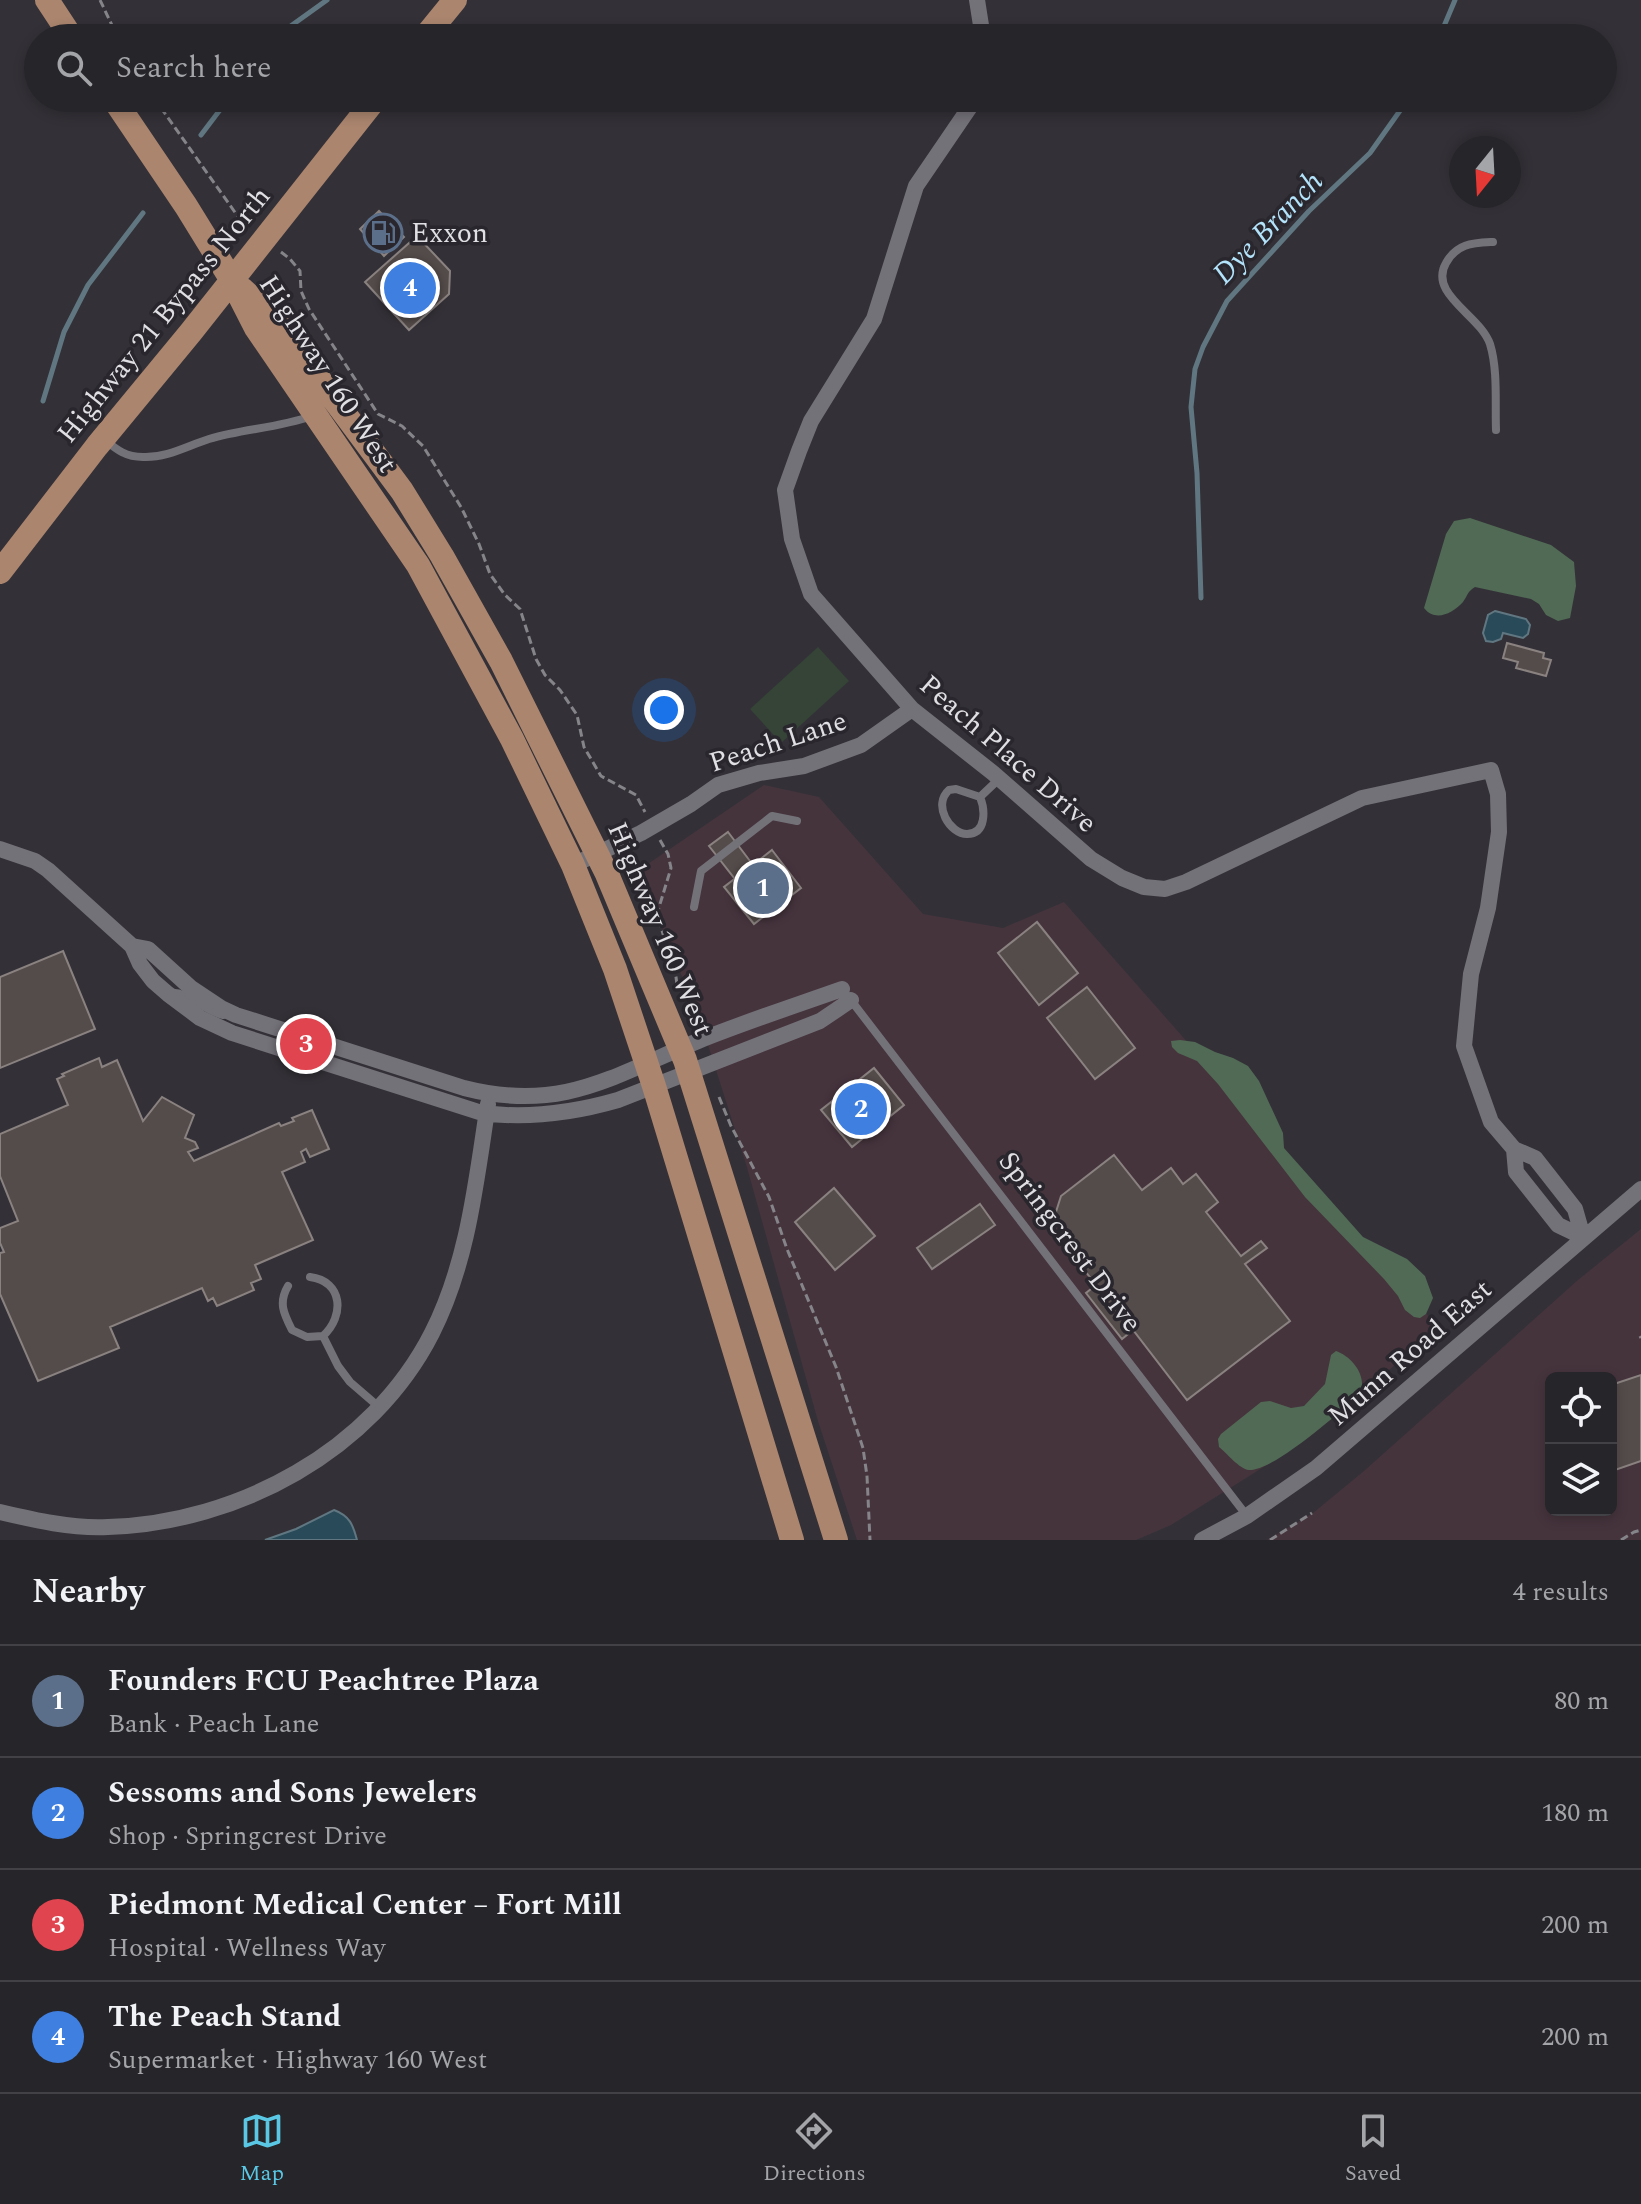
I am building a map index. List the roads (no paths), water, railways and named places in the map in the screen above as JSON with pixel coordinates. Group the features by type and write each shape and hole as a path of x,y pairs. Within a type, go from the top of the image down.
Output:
{"main road":[{"path":"47,0 63,24"},
{"path":"435,24 455,0"},
{"path":"122,112 231,279"},
{"name":"Highway 21 Bypass North","path":"0,572 103,438 365,112"},
{"name":"Highway 160 West","path":"231,279 256,328 418,565 512,739 573,865 615,969 666,1068 792,1540"},
{"name":"Highway 160 West","path":"231,279 272,316 402,491 501,661 597,854 666,1068 836,1540"}],"street":[{"path":"977,0 981,24"},
{"name":"Peach Place Drive","path":"966,112 916,186 874,319 811,421 785,490 792,539 811,594 912,709 1091,859 1144,887 1165,889 1186,882 1362,798 1491,770 1498,794 1499,832 1488,908 1471,974 1464,1046 1491,1122 1514,1149"},
{"name":"Peach Lane","path":"573,865 652,826 718,785 759,773 804,766 861,745 912,709"},
{"path":"0,849 35,861 48,870 132,946 140,964 153,981 209,1024 487,1113 520,1115 595,1107 666,1068 847,994"},
{"path":"132,946 148,949 191,988 236,1015 412,1072 490,1094 514,1097 553,1096 578,1090 666,1068 820,1021 847,994"},
{"path":"264,1043 268,1026"},
{"path":"0,1512 105,1528 165,1522 220,1508 291,1476 326,1455 379,1407 406,1376 443,1308 469,1224 490,1094"},
{"path":"1514,1149 1535,1158 1575,1209 1583,1237 1558,1225 1541,1204 1516,1172 1514,1149"},
{"name":"Munn Road East","path":"1202,1540 1247,1516 1327,1459 1641,1189"}],"lane":[{"path":"1493,242 1469,243 1459,247 1443,268 1442,283 1489,341 1494,361 1496,430"},
{"path":"103,438 120,453 159,456 210,439 288,424 317,415"},
{"path":"980,797 999,779"},
{"path":"956,789 980,797 984,819 969,834 954,827 941,809 941,800 949,790 956,789"},
{"path":"694,907 701,871 772,816 797,821"},
{"path":"168,994 180,992 210,1012 236,1015"},
{"name":"Springcrest Drive","path":"847,994 1247,1516"},
{"path":"317,1061 339,1056 374,1067 412,1072"},
{"path":"288,1286 283,1295 282,1308 292,1330 307,1337 323,1336 332,1328 338,1304 331,1287 322,1278 310,1277"},
{"path":"323,1336 350,1382 379,1407"}],"water":[{"path":"1495,611 1526,619 1530,625 1528,634 1523,638 1503,633 1501,639 1486,641 1483,633 1488,615"},
{"path":"334,1510 350,1522 357,1540 265,1540 296,1529"}],"waterway":[{"path":"294,24 327,0"},
{"name":"Dye Branch","path":"1445,24 1455,0"},
{"path":"201,135 218,112"},
{"name":"Dye Branch","path":"1201,598 1197,473 1191,407 1195,369 1203,347 1227,301 1309,211 1370,153 1399,112"},
{"path":"43,401 64,332 88,285 143,213"}],"place":[{"name":"Exxon","path":"383,233"},
{"name":"The Peach Stand","path":"410,288"},
{"name":"Founders FCU Peachtree Plaza","path":"763,888"},
{"name":"Piedmont Medical Center – Fort Mill","path":"306,1044"},
{"name":"Sessoms and Sons Jewelers","path":"861,1109"}]}
